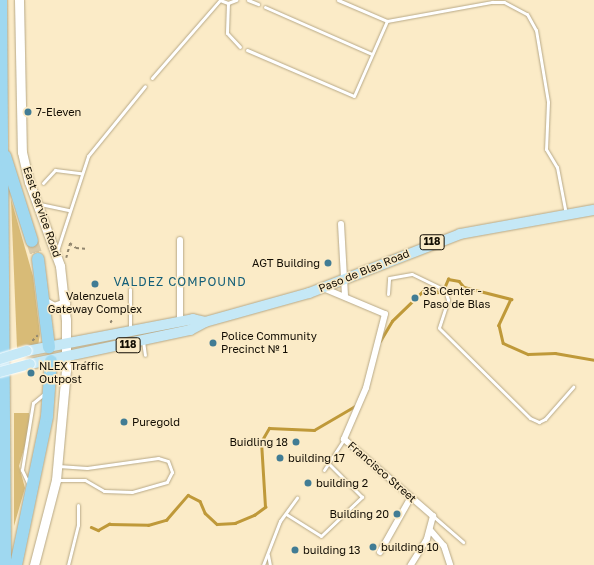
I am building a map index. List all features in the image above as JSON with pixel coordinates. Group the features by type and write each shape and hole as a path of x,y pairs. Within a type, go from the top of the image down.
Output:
{"highway":[{"path":"1,0 5,565"},
{"path":"2,80 4,152 32,241"},
{"path":"38,259 45,302 49,347"},
{"path":"16,565 49,390 50,361"}],"main road":[{"name":"East Service Road","path":"19,0 22,144 37,202 57,252 65,303 66,358 58,466 56,480 34,565"},
{"name":"Paso de Blas Road","path":"0,372 30,364 66,358 190,330 205,322 323,288 452,236 594,210"},
{"path":"45,302 54,308 65,303"},
{"name":"Paso de Blas Road","path":"0,358 28,348 66,345 180,322 205,322"},
{"path":"49,347 50,361"}],"street":[{"path":"341,224 347,278 345,296"},
{"path":"180,240 180,322"},
{"name":"Francisco Street","path":"323,288 385,314 366,388 344,439 433,516"},
{"path":"380,552 411,497"},
{"path":"411,565 430,530 433,516"},
{"path":"430,530 444,546 450,565"}],"lane":[{"path":"152,78 220,0 228,3 236,0"},
{"path":"248,0 258,4"},
{"path":"338,0 387,21 492,2 504,2 527,14 536,30 548,102 546,149 557,167 566,215"},
{"path":"228,3 226,33 240,47"},
{"path":"265,7 372,54"},
{"path":"247,50 354,96 387,21"},
{"path":"57,252 81,173 100,139 145,86"},
{"path":"43,183 55,170 81,173"},
{"path":"37,202 69,210"},
{"path":"388,294 389,278 412,274 445,290 448,300 439,328 534,420 545,420 574,387"},
{"path":"130,289 130,332"},
{"path":"143,341 145,355"},
{"path":"324,470 344,439"},
{"path":"56,480 84,480 104,491 132,492 167,482 172,472 168,461 158,458 87,468 58,466"},
{"path":"286,514 322,536 362,497 328,463"},
{"path":"263,565 268,555 274,533 297,498"},
{"path":"68,565 78,525 78,505"},
{"name":"Francisco Street","path":"433,516 463,542"},
{"path":"268,555 270,565"}],"path":[{"path":"65,263 69,244 88,249"},
{"path":"28,348 38,332"},
{"path":"77,368 87,361"}],"shaded area":[{"path":"11,199 33,276 40,334 38,346 17,348"},
{"path":"14,413 29,413 29,432 19,466 25,488 14,526"}],"waterway":[{"path":"445,286 448,279 459,281 464,287 511,299 499,325 503,343 528,354 555,353 594,360"},
{"path":"380,341 392,321 423,291 432,288 438,292"},
{"path":"91,527 98,530 109,524 148,525 166,520 188,495 200,501 205,513 217,524 235,523 254,515 265,507 261,442 269,428 314,430 357,405"}],"tunnel":[{"path":"32,241 38,259"}],"place":[{"name":"7-Eleven","path":"28,112"},
{"name":"AGT Building","path":"328,263"},
{"name":"Valenzuela Gateway Complex","path":"95,284"},
{"name":"3S Center - Paso de Blas","path":"415,298"},
{"name":"Police Community Precinct № 1","path":"213,343"},
{"name":"NLEX Traffic Outpost","path":"31,373"},
{"name":"Puregold","path":"124,422"},
{"name":"Buidling 18","path":"296,442"},
{"name":"building 17","path":"280,458"},
{"name":"building 2","path":"308,483"},
{"name":"Building 20","path":"397,514"},
{"name":"building 10","path":"373,547"},
{"name":"building 13","path":"295,550"}],"district":[{"name":"VALDEZ COMPOUND","path":"180,282"}]}
